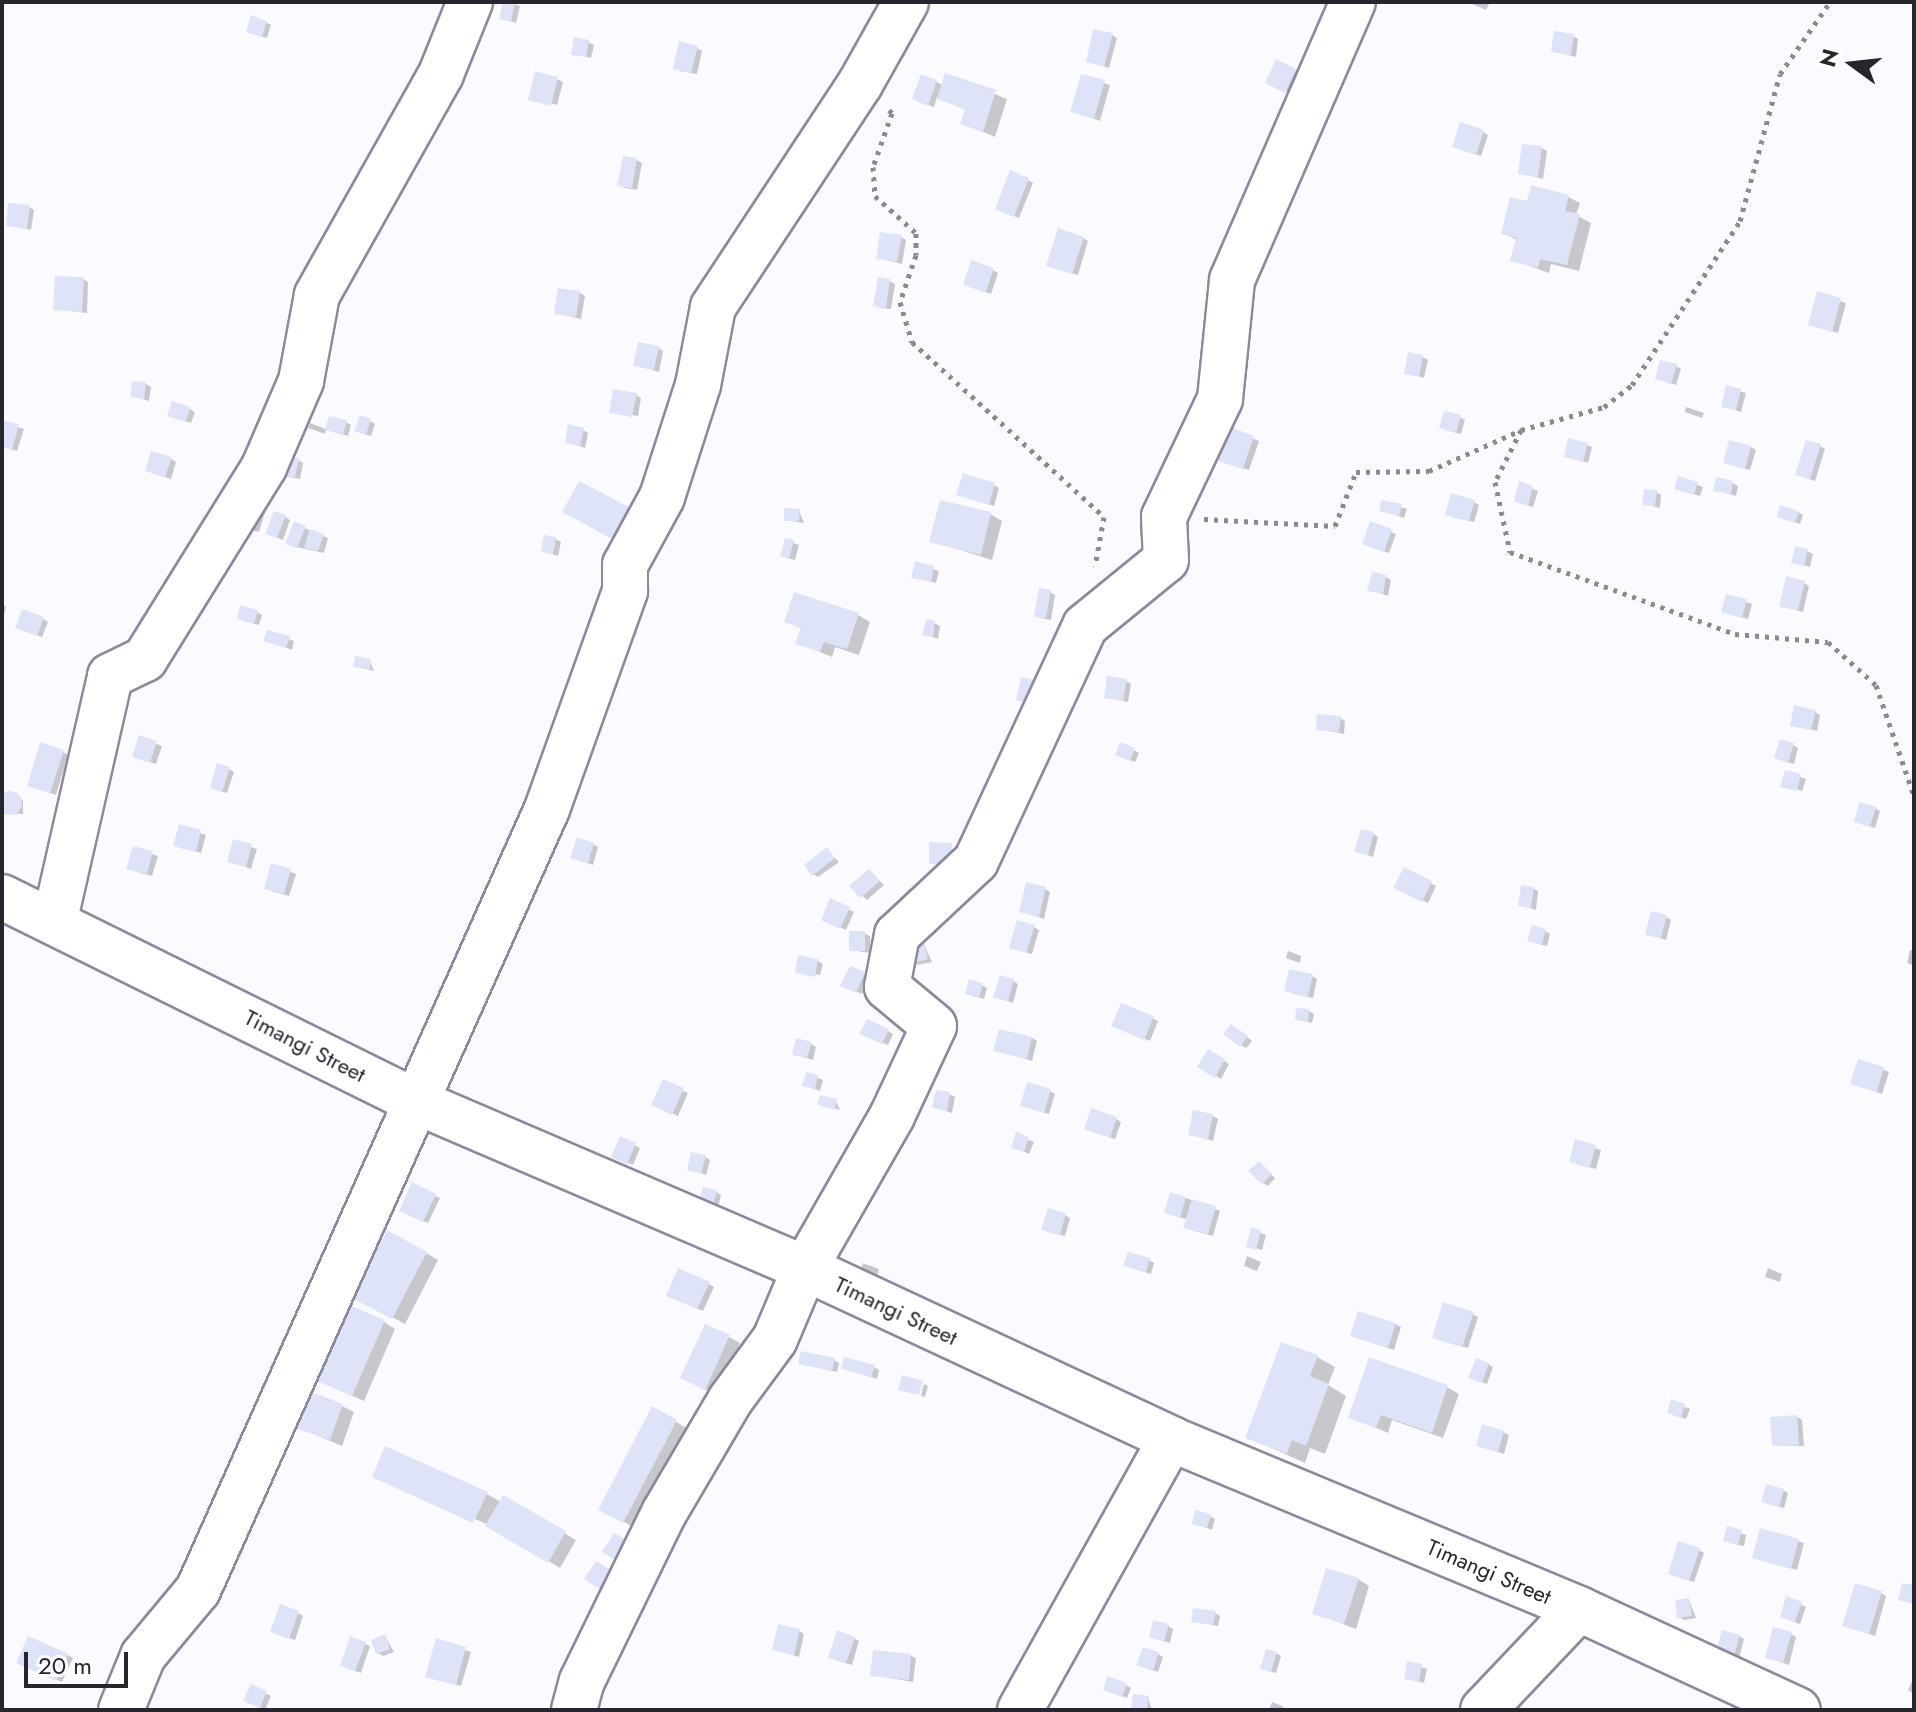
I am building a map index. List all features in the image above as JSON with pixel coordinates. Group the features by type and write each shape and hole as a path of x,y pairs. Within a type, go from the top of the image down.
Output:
{"street":[{"path":"55,919 110,676 145,659 264,467 301,381 317,295 441,74 470,2"},
{"path":"121,1710 143,1656 198,1590 547,809 625,591 625,565 662,497 698,385 713,307 860,84 906,2"},
{"path":"574,1710 582,1681 664,1513 731,1399 775,1339 805,1268 892,1116 934,1026 887,987 897,935 976,861 1085,626 1166,560 1164,517 1220,399 1232,280 1353,2"},
{"name":"Timangi Street","path":"2,897 55,919 417,1102 805,1268 1171,1439 1579,1609 1798,1710"},
{"path":"1020,1710 1171,1439"},
{"path":"1483,1710 1579,1609"}],"path":[{"path":"1164,517 1335,526 1356,472 1429,471 1521,430 1604,407 1632,385 1740,221 1780,74 1830,2"},
{"path":"860,84 892,113 873,167 875,196 916,233 916,255 900,302 912,342 1104,517 1085,626"},
{"path":"1521,430 1495,482 1510,552 1735,634 1828,642 1876,685 1914,796"}],"building":[{"path":"503,2 515,2 511,22 499,19"},
{"path":"251,15 267,21 262,37 246,32"},
{"path":"1093,29 1113,33 1104,67 1086,62"},
{"path":"1554,31 1574,34 1571,55 1551,52"},
{"path":"574,37 589,40 586,57 571,55"},
{"path":"679,41 698,46 691,73 673,69"},
{"path":"1276,59 1296,69 1285,93 1265,83"},
{"path":"535,71 558,77 551,106 528,100"},
{"path":"945,73 996,90 983,132 960,124 965,109 937,99"},
{"path":"921,74 937,80 928,106 912,99"},
{"path":"1081,74 1105,80 1094,119 1070,112"},
{"path":"1460,122 1484,130 1476,155 1452,147"},
{"path":"1522,144 1542,146 1538,177 1518,174"},
{"path":"623,156 637,158 632,188 617,186"},
{"path":"1010,170 1029,178 1014,217 995,209"},
{"path":"1531,185 1569,195 1565,211 1580,214 1567,265 1540,259 1538,268 1510,261 1516,238 1501,234 1510,197 1527,201"},
{"path":"8,203 30,205 27,229 6,226"},
{"path":"1058,228 1084,237 1072,274 1046,266"},
{"path":"880,232 902,235 897,262 876,259"},
{"path":"971,260 994,268 986,292 963,285"},
{"path":"55,276 84,277 82,312 53,310"},
{"path":"878,277 890,279 886,308 873,306"},
{"path":"558,288 580,291 576,317 554,314"},
{"path":"1817,291 1841,298 1832,332 1808,325"},
{"path":"638,342 659,346 654,370 633,366"},
{"path":"1408,352 1423,355 1419,377 1404,374"},
{"path":"1660,360 1677,364 1671,384 1655,379"},
{"path":"132,381 146,382 144,399 130,397"},
{"path":"1726,385 1741,389 1736,410 1721,407"},
{"path":"613,389 637,393 632,417 609,413"},
{"path":"172,401 191,407 185,422 167,416"},
{"path":"1444,411 1461,415 1456,433 1439,428"},
{"path":"360,415 371,419 366,435 354,431"},
{"path":"329,416 347,420 343,435 325,430"},
{"path":"2,420 19,424 12,450 2,447"},
{"path":"568,424 584,428 580,446 565,443"},
{"path":"1230,427 1254,436 1243,469 1218,461"},
{"path":"1568,438 1588,443 1583,462 1564,457"},
{"path":"1729,440 1751,446 1745,469 1723,463"},
{"path":"1806,440 1821,444 1810,479 1795,475"},
{"path":"151,451 172,457 165,477 145,471"},
{"path":"280,455 299,458 295,478 277,474"},
{"path":"963,473 995,483 989,505 956,495"},
{"path":"1678,476 1698,482 1694,495 1674,489"},
{"path":"1716,477 1733,481 1731,494 1713,491"},
{"path":"579,481 631,508 614,540 562,512"},
{"path":"1519,481 1533,486 1528,506 1514,501"},
{"path":"1644,489 1657,490 1655,506 1642,505"},
{"path":"1451,493 1475,500 1469,521 1445,515"},
{"path":"940,500 991,512 981,555 929,542"},
{"path":"1381,500 1402,504 1399,516 1379,511"},
{"path":"1780,505 1799,511 1795,523 1777,517"},
{"path":"784,508 800,509 799,521 784,521"},
{"path":"274,511 286,515 277,538 265,534"},
{"path":"294,521 306,526 297,548 285,544"},
{"path":"1370,521 1392,529 1384,552 1362,544"},
{"path":"310,529 324,534 318,551 304,548"},
{"path":"544,535 556,537 553,554 541,552"},
{"path":"785,538 794,540 789,559 780,556"},
{"path":"1795,546 1808,549 1804,566 1791,563"},
{"path":"915,561 934,566 931,582 911,578"},
{"path":"1372,572 1386,575 1383,594 1367,591"},
{"path":"1786,576 1805,581 1798,610 1779,607"},
{"path":"1039,588 1051,590 1046,618 1034,617"},
{"path":"794,592 859,613 847,649 824,642 820,652 795,644 801,628 784,622"},
{"path":"1726,594 1747,599 1742,618 1721,612"},
{"path":"240,605 258,610 254,624 237,619"},
{"path":"22,609 44,617 37,636 15,628"},
{"path":"926,619 935,621 933,637 922,635"},
{"path":"267,630 290,636 286,648 263,641"},
{"path":"355,656 371,659 370,669 353,667"},
{"path":"1107,676 1127,679 1123,701 1104,698"},
{"path":"1021,677 1049,683 1044,707 1016,700"},
{"path":"1794,705 1816,710 1811,730 1790,726"},
{"path":"1317,714 1341,716 1339,732 1316,730"},
{"path":"139,735 157,741 150,763 132,757"},
{"path":"1780,739 1794,743 1788,763 1774,758"},
{"path":"40,742 64,750 50,793 27,786"},
{"path":"1120,742 1135,748 1130,761 1115,755"},
{"path":"217,763 230,767 222,792 210,788"},
{"path":"1785,770 1801,774 1797,791 1780,787"},
{"path":"10,791 18,795 22,803 18,811 10,815 2,811 -2,803 2,795"},
{"path":"1859,802 1876,807 1870,827 1854,822"},
{"path":"179,824 201,830 196,852 173,846"},
{"path":"1361,829 1374,832 1368,855 1354,852"},
{"path":"577,837 594,843 588,863 570,858"},
{"path":"233,839 252,844 246,867 227,862"},
{"path":"929,842 952,843 951,865 929,864"},
{"path":"133,846 153,851 147,874 126,869"},
{"path":"827,847 835,858 812,876 804,865"},
{"path":"271,863 291,869 284,894 264,889"},
{"path":"1404,867 1432,881 1422,902 1393,888"},
{"path":"869,869 880,881 860,898 849,886"},
{"path":"1026,882 1046,887 1039,917 1019,912"},
{"path":"1521,885 1534,887 1531,908 1518,906"},
{"path":"830,898 850,907 840,929 821,920"},
{"path":"1651,911 1667,915 1661,938 1645,935"},
{"path":"1017,920 1035,925 1026,953 1009,948"},
{"path":"1532,925 1546,929 1542,945 1527,941"},
{"path":"849,931 865,931 865,951 849,951"},
{"path":"922,935 928,959 910,964"},
{"path":"798,955 818,959 815,977 795,973"},
{"path":"850,966 865,972 856,993 840,986"},
{"path":"1289,969 1313,974 1308,997 1284,991"},
{"path":"1000,975 1014,979 1008,1001 993,998"},
{"path":"969,979 983,983 979,998 965,994"},
{"path":"1121,1003 1154,1016 1144,1040 1111,1026"},
{"path":"1296,1008 1309,1009 1308,1022 1295,1020"},
{"path":"867,1019 889,1029 882,1044 859,1034"},
{"path":"1231,1024 1248,1036 1240,1047 1223,1034"},
{"path":"999,1029 1032,1037 1027,1059 993,1051"},
{"path":"796,1038 812,1042 807,1058 792,1055"},
{"path":"1208,1049 1225,1059 1215,1078 1197,1067"},
{"path":"1858,1059 1884,1067 1877,1092 1850,1084"},
{"path":"806,1072 818,1075 815,1089 802,1086"},
{"path":"663,1079 684,1088 672,1115 651,1105"},
{"path":"1027,1082 1051,1089 1044,1113 1020,1106"},
{"path":"936,1090 950,1092 947,1111 932,1108"},
{"path":"820,1095 837,1099 834,1110 817,1105"},
{"path":"1091,1108 1117,1117 1110,1138 1084,1129"},
{"path":"1193,1110 1213,1114 1208,1139 1188,1135"},
{"path":"1016,1132 1029,1137 1024,1152 1011,1148"},
{"path":"620,1136 636,1143 627,1164 611,1157"},
{"path":"1575,1139 1596,1145 1590,1167 1569,1162"},
{"path":"691,1152 706,1155 701,1174 687,1170"},
{"path":"1259,1161 1272,1174 1262,1184 1248,1171"},
{"path":"412,1182 436,1194 423,1222 399,1211"},
{"path":"703,1187 717,1190 713,1206 699,1203"},
{"path":"1170,1192 1186,1197 1180,1218 1164,1213"},
{"path":"1192,1199 1216,1206 1208,1234 1183,1228"},
{"path":"1048,1208 1066,1213 1060,1235 1041,1230"},
{"path":"1251,1227 1261,1230 1256,1250 1246,1247"},
{"path":"387,1230 427,1252 392,1319 352,1298"},
{"path":"1128,1252 1150,1258 1146,1272 1123,1266"},
{"path":"678,1268 710,1282 697,1309 666,1296"},
{"path":"1443,1302 1474,1312 1462,1347 1432,1338"},
{"path":"347,1304 385,1320 352,1396 315,1380"},
{"path":"1358,1311 1396,1323 1388,1348 1350,1336"},
{"path":"705,1324 730,1335 705,1390 680,1378"},
{"path":"1281,1342 1318,1355 1310,1376 1329,1384 1306,1446 1292,1440 1287,1454 1245,1438"},
{"path":"801,1351 835,1358 832,1371 798,1364"},
{"path":"844,1357 875,1365 871,1377 841,1369"},
{"path":"1369,1357 1448,1385 1432,1433 1381,1415 1376,1428 1348,1418"},
{"path":"1476,1358 1489,1363 1482,1383 1468,1378"},
{"path":"902,1375 923,1381 919,1395 898,1390"},
{"path":"307,1390 343,1404 330,1440 293,1427"},
{"path":"1671,1399 1685,1404 1681,1418 1667,1413"},
{"path":"652,1406 677,1420 623,1523 598,1510"},
{"path":"1797,1415 1799,1445 1772,1446 1770,1417"},
{"path":"1482,1424 1504,1431 1498,1452 1476,1446"},
{"path":"385,1446 488,1492 473,1523 372,1477"},
{"path":"1766,1484 1784,1489 1779,1507 1761,1502"},
{"path":"503,1495 566,1531 548,1563 485,1526"},
{"path":"1195,1510 1211,1514 1207,1528 1192,1524"},
{"path":"1727,1526 1742,1530 1738,1545 1723,1541"},
{"path":"1760,1528 1799,1539 1791,1569 1752,1558"},
{"path":"614,1533 627,1540 615,1560 602,1552"},
{"path":"1678,1541 1700,1548 1689,1581 1668,1574"},
{"path":"596,1561 611,1570 599,1589 584,1579"},
{"path":"1326,1568 1359,1578 1344,1624 1312,1614"},
{"path":"1855,1583 1882,1591 1869,1634 1842,1626"},
{"path":"1902,1583 1914,1585 1914,1604 1898,1600"},
{"path":"1786,1596 1802,1602 1795,1622 1780,1617"},
{"path":"1689,1598 1692,1616 1677,1618 1675,1600"},
{"path":"280,1604 299,1611 289,1639 270,1632"},
{"path":"1193,1608 1216,1611 1213,1625 1191,1622"},
{"path":"1153,1620 1169,1624 1164,1641 1149,1638"},
{"path":"778,1624 800,1629 794,1655 772,1650"},
{"path":"1773,1627 1792,1632 1783,1663 1765,1658"},
{"path":"837,1630 855,1637 846,1663 828,1658"},
{"path":"1722,1630 1740,1635 1734,1656 1716,1652"},
{"path":"385,1634 390,1649 376,1654 371,1640"},
{"path":"28,1636 69,1654 56,1681 16,1663"},
{"path":"350,1636 366,1642 355,1671 340,1666"},
{"path":"436,1638 466,1647 456,1685 425,1677"},
{"path":"1143,1647 1159,1652 1153,1671 1136,1665"},
{"path":"1266,1649 1277,1652 1271,1672 1260,1669"},
{"path":"873,1650 911,1654 909,1680 870,1676"},
{"path":"1407,1661 1422,1664 1419,1682 1404,1679"},
{"path":"1107,1676 1127,1683 1122,1697 1103,1690"},
{"path":"251,1684 267,1691 260,1708 243,1701"},
{"path":"1133,1694 1149,1696 1147,1710 1131,1710"}]}
